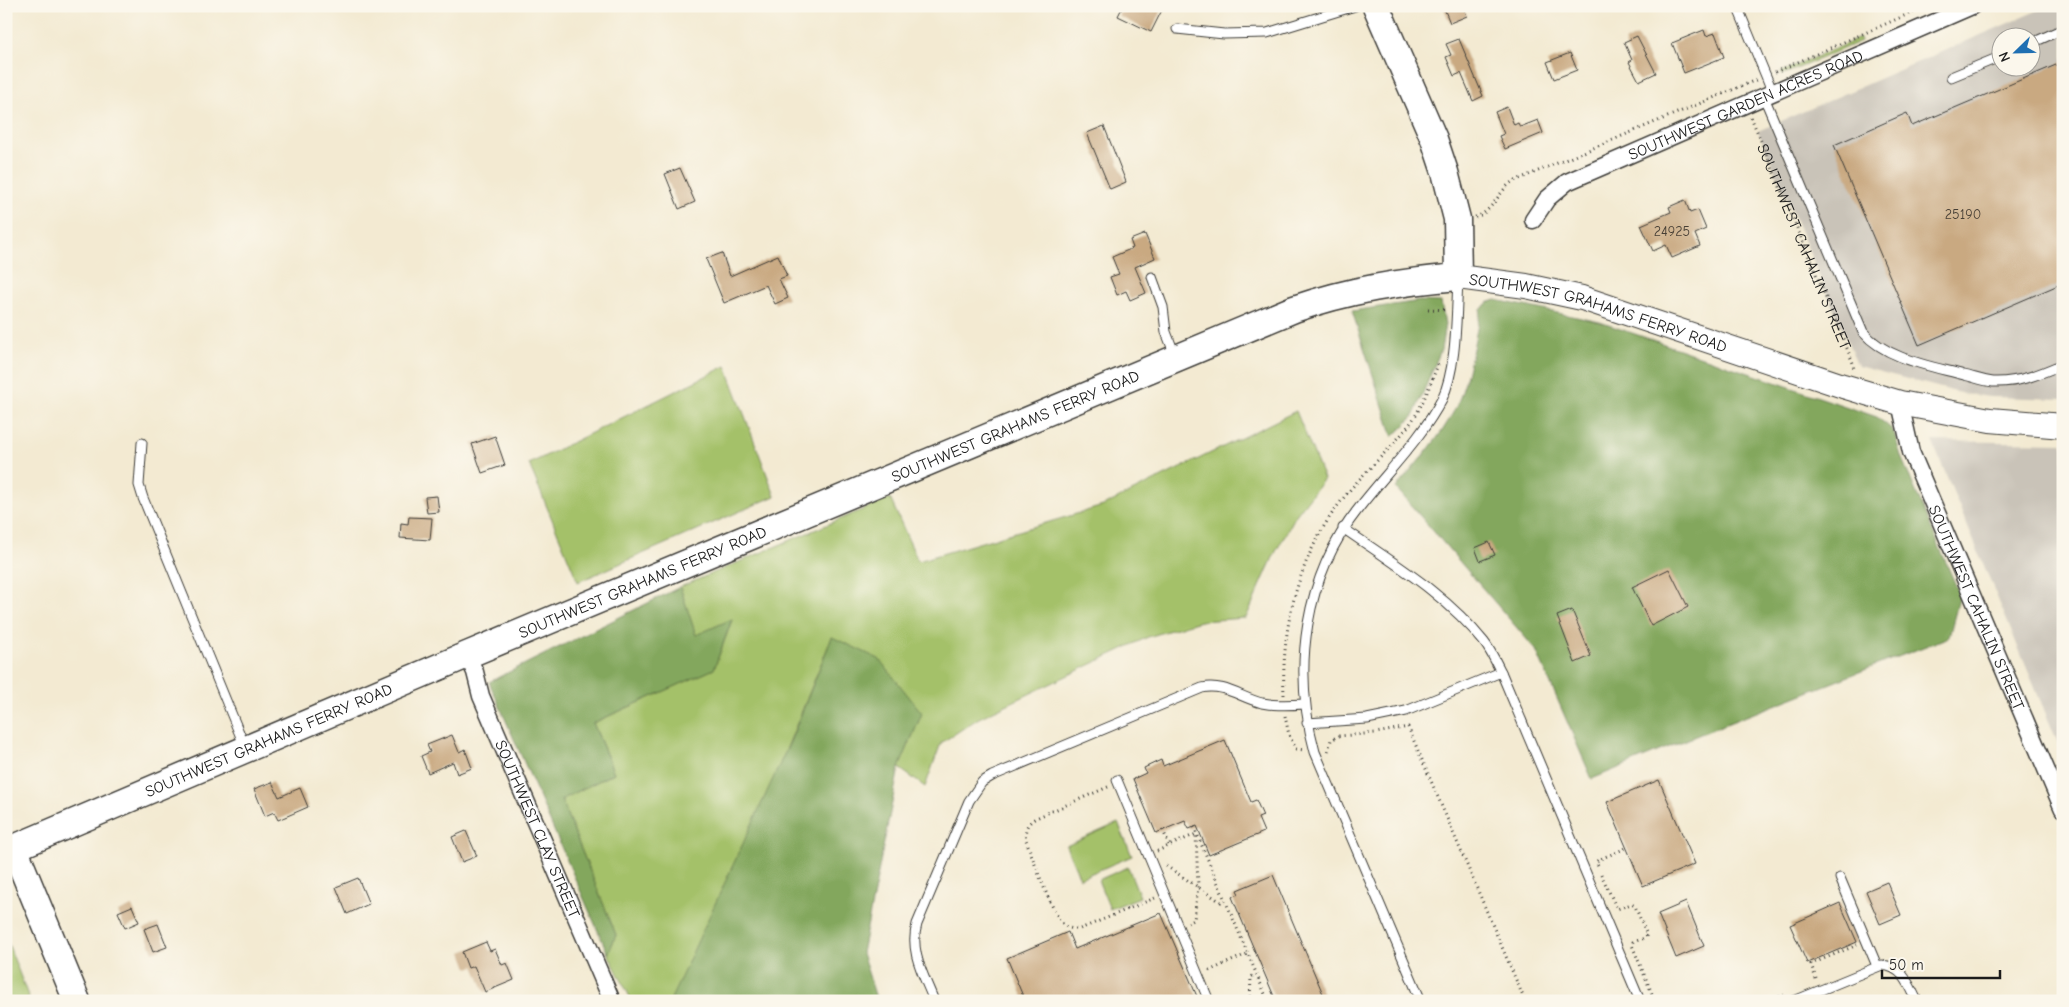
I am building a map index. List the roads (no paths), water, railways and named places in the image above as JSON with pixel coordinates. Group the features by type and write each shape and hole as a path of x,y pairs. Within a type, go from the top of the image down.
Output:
{"main road":[{"path":"1376,6 1434,139 1457,219 1458,277"},
{"name":"SOUTHWEST GRAHAMS FERRY ROAD","path":"9,843 246,750 467,655 1294,308 1374,286 1458,277 1526,286 1582,298 1900,403 1990,420 2063,426"},
{"path":"9,843 77,1001"}],"street":[{"name":"SOUTHWEST GARDEN ACRES ROAD","path":"1533,220 1547,199 1567,182 1972,6"},
{"name":"SOUTHWEST CAHALIN STREET","path":"1900,403 1911,452 2063,809"},
{"name":"SOUTHWEST CLAY STREET","path":"467,655 481,696 612,1001"}],"lane":[{"path":"1177,29 1224,34 1267,33 1355,6"},
{"path":"1737,6 1765,76 1768,95 1864,332 1870,339 1882,348 1904,357 1992,382 2030,378 2063,364"},
{"path":"2042,38 2063,29"},
{"path":"1951,77 1992,60"},
{"path":"1152,277 1162,307 1166,332 1176,358"},
{"path":"1421,1001 1314,750 1307,723 1304,656 1306,631 1315,589 1343,528 1426,425 1442,398 1454,356 1458,277"},
{"path":"142,443 140,485 143,498 246,750"},
{"path":"1343,528 1430,589 1450,606 1485,644 1501,672 1640,1001"},
{"path":"1307,723 1367,719 1406,711 1501,672"},
{"path":"934,1001 918,961 913,936 916,924 969,801 982,782 992,776 1202,688 1220,687 1259,702 1284,705 1305,704"},
{"path":"1118,781 1209,1001"},
{"path":"1840,878 1877,966"},
{"path":"1794,1001 1877,966 1889,965 1902,973 1908,981 1916,1001"}]}
